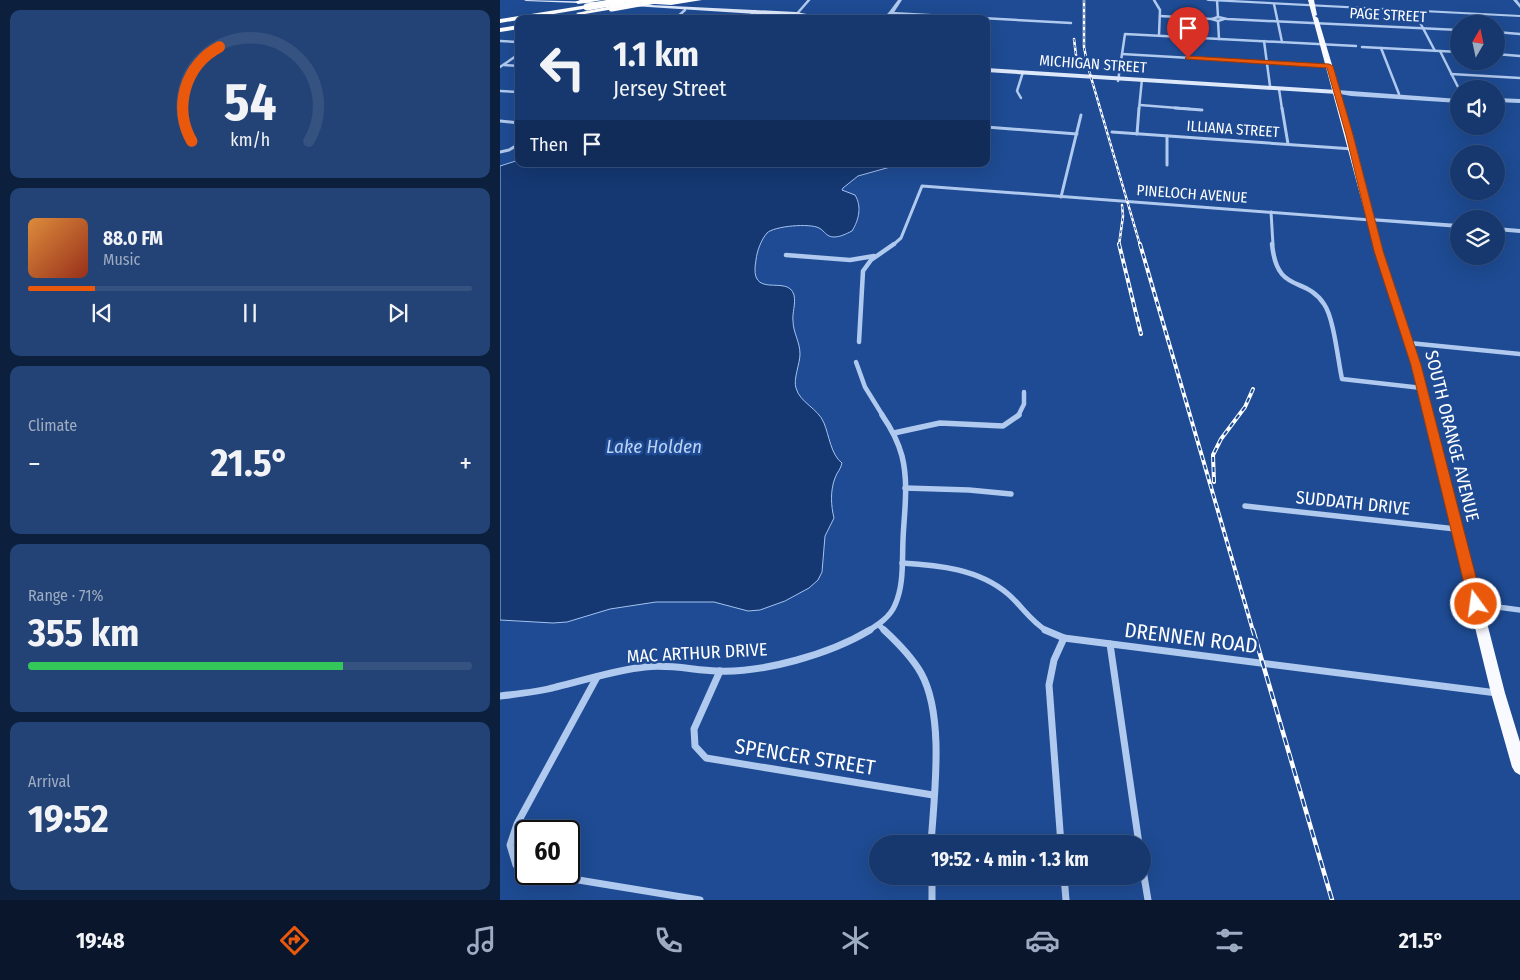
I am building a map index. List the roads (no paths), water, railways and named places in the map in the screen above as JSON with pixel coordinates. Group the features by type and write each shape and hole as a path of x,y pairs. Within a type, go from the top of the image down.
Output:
{"highway":[{"path":"623,0 671,4 700,0"},
{"path":"548,15 628,0"},
{"path":"573,3 644,0"},
{"path":"571,15 656,0"},
{"path":"668,5 676,0"},
{"path":"588,15 668,5 683,0"},
{"path":"653,8 700,0"},
{"path":"700,0 692,5 705,8"},
{"path":"551,15 601,3"},
{"path":"500,25 515,22"},
{"path":"500,25 515,24"}],"main road":[{"path":"526,0 573,3"},
{"path":"601,3 668,5 753,13"},
{"path":"601,3 685,10 795,15"},
{"name":"SOUTH ORANGE AVENUE","path":"1312,3 1353,149 1378,251 1422,388 1498,693 1520,767"},
{"name":"MICHIGAN STREET","path":"990,71 1337,92"},
{"name":"MICHIGAN STREET","path":"1267,88 1278,90 1288,88"}],"street":[{"path":"795,15 809,0"},
{"path":"892,15 900,0"},
{"path":"1154,0 1160,8 1158,36"},
{"path":"1208,0 1274,4 1312,3 1414,11 1520,16"},
{"path":"1217,0 1219,39"},
{"path":"1515,0 1520,7"},
{"path":"1274,4 1282,42"},
{"path":"679,15 685,10"},
{"path":"1414,11 1435,50"},
{"path":"1160,16 1218,19"},
{"name":"PAGE STREET","path":"1218,19 1278,22 1315,19 1450,30"},
{"path":"990,20 1071,23"},
{"path":"1505,33 1520,34"},
{"path":"1118,79 1125,34 1356,46"},
{"path":"500,41 515,42"},
{"path":"1264,41 1267,62 1267,88"},
{"path":"1362,47 1450,52"},
{"path":"1381,48 1399,94"},
{"path":"1440,51 1454,80"},
{"path":"1122,54 1329,66"},
{"path":"1505,54 1520,55"},
{"path":"502,66 515,57"},
{"path":"502,66 515,66"},
{"path":"1021,98 1017,91 1022,73"},
{"path":"1451,74 1520,78"},
{"path":"1137,134 1142,81"},
{"path":"1278,90 1288,144"},
{"path":"500,91 515,92"},
{"name":"MICHIGAN STREET","path":"1337,92 1450,98"},
{"name":"MICHIGAN STREET","path":"1337,92 1450,99"},
{"path":"1505,102 1519,103"},
{"path":"1140,105 1202,110"},
{"path":"1061,197 1081,115"},
{"path":"500,121 515,123"},
{"path":"990,127 1077,134"},
{"name":"ILLIANA STREET","path":"1112,132 1353,149"},
{"path":"1167,136 1167,165"},
{"path":"500,152 515,146"},
{"name":"PINELOCH AVENUE","path":"877,256 889,249 901,238 922,186 1450,225"},
{"path":"1271,212 1278,271 1286,278 1319,296 1325,302 1342,379 1422,388"},
{"path":"1505,230 1520,231"},
{"path":"786,255 850,260 877,256"},
{"path":"859,342 863,271 866,265 877,256"},
{"path":"850,260 860,265 863,271"},
{"path":"1409,343 1520,354"},
{"name":"MAC ARTHUR DRIVE","path":"500,696 543,690 646,667 720,671 742,670 784,663 852,640 879,625 891,612 900,588 906,488 902,457 894,433 866,391 858,376 856,362"},
{"path":"894,433 940,423 1003,426 1013,422 1021,414 1025,404 1024,392"},
{"path":"906,488 969,490 1011,494"},
{"name":"SUDDATH DRIVE","path":"1245,506 1457,529"},
{"name":"DRENNEN ROAD","path":"902,563 948,567 972,574 1009,595 1029,619 1044,631 1064,638 1498,693"},
{"path":"1476,604 1520,610"},
{"path":"879,625 906,651 922,674 930,694 934,722 931,835"},
{"path":"1060,835 1049,685 1050,670 1055,654 1064,638"},
{"path":"1110,644 1138,835"},
{"name":"SPENCER STREET","path":"720,671 694,728 695,746 706,758 933,795"},
{"path":"519,820 597,677"},
{"path":"515,830 510,845 515,862"},
{"path":"580,880 700,900"},
{"path":"932,885 932,900"},
{"path":"1065,885 1066,900"},
{"path":"1146,885 1148,900"}],"water":[{"name":"Lake Holden","path":"515,161 515,167 890,167 858,176 843,188 842,190 855,195 859,208 858,218 852,231 834,237 829,236 814,226 784,227 767,233 757,257 755,273 758,280 763,284 784,286 790,289 794,295 793,325 800,354 795,380 796,388 801,398 818,413 824,423 835,455 842,463 832,488 834,518 825,536 822,572 818,580 809,588 785,601 760,610 748,611 714,602 656,602 610,609 567,622 500,620 500,166"}],"railway":[{"path":"1084,0 1084,47 1088,67 1140,245"},
{"path":"1074,39 1076,55 1083,68"},
{"path":"1119,244 1123,216 1122,205"},
{"path":"1119,244 1141,334"},
{"path":"1140,244 1253,631"},
{"path":"1214,482 1213,455 1221,439 1245,407 1253,389"},
{"path":"1253,630 1332,900"}]}
